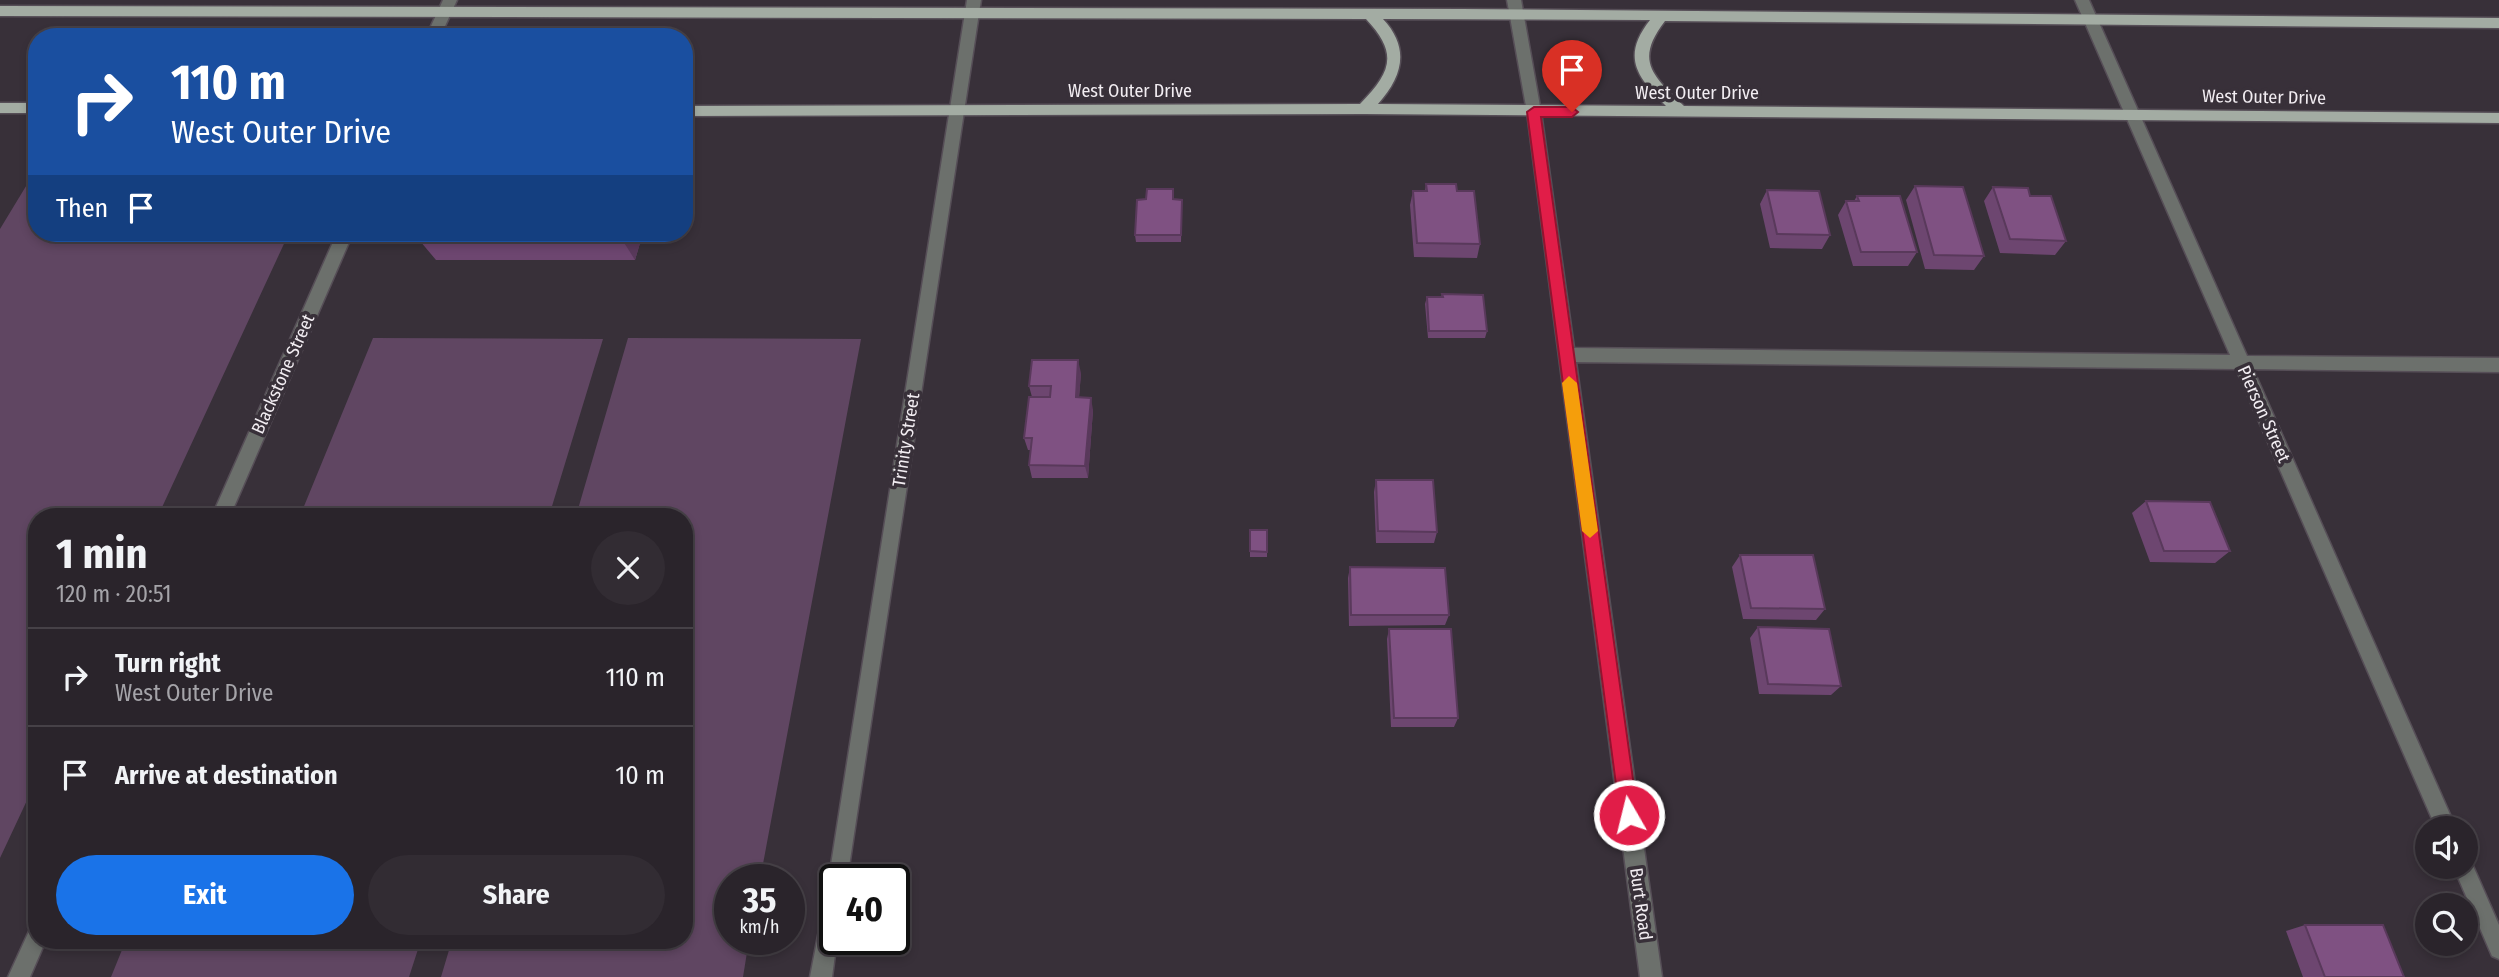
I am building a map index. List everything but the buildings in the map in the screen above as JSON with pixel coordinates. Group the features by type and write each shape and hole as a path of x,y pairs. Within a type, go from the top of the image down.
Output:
{"main road":[{"path":"0,11 448,6 973,6 1370,13 1514,7 1661,16 2499,23"},
{"path":"1364,109 1387,86 1397,66 1394,46 1385,28 1370,13"},
{"path":"1661,16 1643,35 1639,57 1651,82 1681,113"},
{"path":"0,108 28,108"},
{"name":"West Outer Drive","path":"693,111 1364,109 2499,118"}],"street":[{"name":"Pierson Street","path":"2082,0 2441,816"},
{"path":"437,28 448,6"},
{"name":"Trinity Street","path":"839,864 973,6"},
{"name":"Burt Road","path":"1514,7 1534,112 1651,977"},
{"name":"Blackstone Street","path":"225,508 341,242"},
{"path":"1566,355 2499,365"},
{"path":"2469,879 2499,949"},
{"path":"19,977 31,949"},
{"path":"821,977 825,955"}],"shaded area":[{"path":"28,183 28,242 285,242 162,508 28,508 28,798 0,858 0,229"},
{"path":"373,338 603,339 551,508 303,508"},
{"path":"628,338 861,339 763,864 714,864 714,955 747,955 743,977 441,977 449,949 693,949 693,508 578,508"},
{"path":"122,949 418,949 409,977 111,977"}],"slow traffic":[{"path":"1569,383 1590,531"}],"route":[{"path":"1572,112 1534,112 1629,815"}]}
